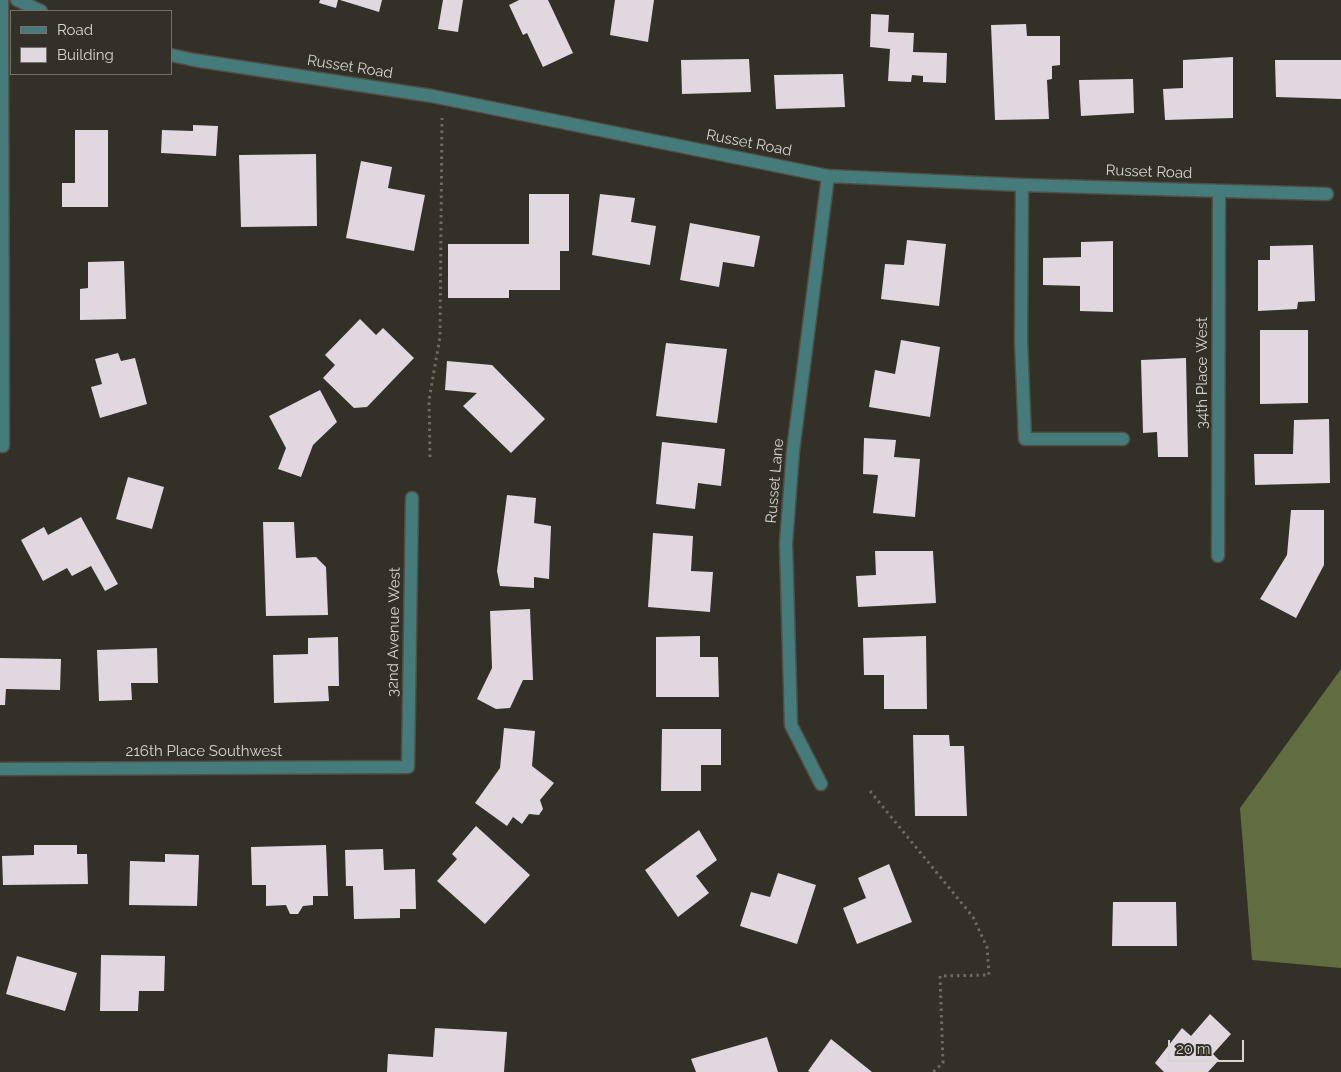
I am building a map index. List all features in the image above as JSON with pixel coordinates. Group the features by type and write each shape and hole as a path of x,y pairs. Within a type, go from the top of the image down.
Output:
{"street":[{"path":"2,0 3,446"},
{"path":"17,0 39,10"},
{"name":"Russet Road","path":"172,55 432,96 828,176 1327,194"},
{"name":"Russet Lane","path":"821,784 791,725 786,543 793,451 828,176"},
{"path":"1022,184 1021,340 1025,439 1123,439"},
{"name":"34th Place West","path":"1218,556 1219,190"},
{"name":"32nd Avenue West","path":"408,767 412,498"},
{"name":"216th Place Southwest","path":"0,769 408,767"}],"path":[{"path":"430,458 429,400 440,337 442,112"},
{"path":"870,791 973,917 987,947 989,976 940,976 943,1064 933,1072"}],"green space":[{"path":"1341,669 1341,968 1252,960 1240,808"}],"building":[{"path":"320,0 338,0 336,8 319,3"},
{"path":"340,0 382,0 379,12"},
{"path":"443,0 463,0 458,32 438,29"},
{"path":"519,0 548,0 573,53 543,67 527,33 523,35 509,5"},
{"path":"615,0 654,0 648,42 610,35"},
{"path":"871,14 889,15 888,32 914,33 913,52 947,53 946,83 923,82 923,76 912,75 911,82 888,81 890,49 870,47"},
{"path":"1026,24 1027,36 1060,36 1060,65 1052,66 1052,79 1047,80 1049,119 995,120 991,25"},
{"path":"1233,57 1233,118 1165,120 1163,89 1183,88 1183,60"},
{"path":"749,59 751,92 682,94 681,60"},
{"path":"1275,60 1341,60 1341,99 1276,97"},
{"path":"843,74 845,107 776,109 774,75"},
{"path":"1133,79 1134,113 1081,116 1079,80"},
{"path":"193,125 218,126 216,156 161,153 162,130 193,131"},
{"path":"75,130 108,130 108,207 62,207 62,183 75,183"},
{"path":"316,154 317,226 241,227 239,155"},
{"path":"361,161 392,167 388,188 425,195 414,251 346,238"},
{"path":"529,194 569,194 569,251 560,251 560,290 509,290 509,298 448,298 448,244 529,244"},
{"path":"600,194 635,198 631,222 656,226 650,265 592,255"},
{"path":"690,223 760,236 754,267 723,262 719,287 680,280"},
{"path":"907,240 946,244 939,306 881,299 885,264 904,265"},
{"path":"1113,241 1113,312 1080,311 1080,286 1043,285 1043,258 1081,257 1081,242"},
{"path":"1313,245 1315,301 1298,302 1297,309 1258,311 1258,260 1270,260 1270,246"},
{"path":"124,261 126,319 80,320 80,289 88,288 88,262"},
{"path":"360,319 376,335 383,328 414,358 367,407 354,408 323,378 335,365 325,355"},
{"path":"1260,330 1308,330 1308,403 1260,404"},
{"path":"901,340 940,347 930,417 869,407 875,370 895,374"},
{"path":"666,343 727,349 717,423 656,416"},
{"path":"118,353 121,361 135,358 147,404 100,418 91,387 102,384 95,359"},
{"path":"1186,358 1188,457 1158,457 1157,432 1143,433 1141,360"},
{"path":"447,361 492,365 545,419 511,453 463,406 477,393 445,390"},
{"path":"320,390 337,422 313,445 301,477 278,469 286,448 269,416"},
{"path":"1329,419 1330,483 1255,485 1254,454 1293,454 1294,420"},
{"path":"864,438 896,440 894,457 920,459 915,517 873,513 878,475 863,474"},
{"path":"662,442 725,449 721,486 698,483 695,509 656,504"},
{"path":"128,477 164,487 152,529 116,519"},
{"path":"507,495 536,498 534,523 551,526 549,579 534,577 534,588 500,586 497,571"},
{"path":"1291,510 1324,510 1324,565 1296,618 1260,599 1287,555"},
{"path":"81,517 118,584 105,591 91,566 72,576 67,568 43,581 21,540 44,527 48,535"},
{"path":"263,522 294,522 296,558 316,557 326,567 328,615 266,616"},
{"path":"653,533 693,536 691,571 713,572 710,612 648,607"},
{"path":"875,551 933,551 936,603 858,607 856,576 876,575"},
{"path":"530,609 533,680 523,680 510,708 496,709 477,699 492,668 490,611"},
{"path":"700,636 700,657 718,657 719,697 656,697 656,637"},
{"path":"926,636 927,709 884,709 884,675 864,675 863,638"},
{"path":"338,637 339,686 328,686 329,701 274,703 273,655 308,654 308,638"},
{"path":"157,648 158,683 131,683 132,700 99,701 97,650"},
{"path":"0,658 61,659 60,690 6,689 5,705 0,705"},
{"path":"504,728 535,731 532,766 554,783 540,800 543,809 539,815 529,814 522,824 513,817 507,826 475,803 500,768"},
{"path":"662,729 721,729 721,765 701,765 701,791 661,791"},
{"path":"913,735 949,735 950,746 964,746 967,816 915,816"},
{"path":"476,826 530,875 485,924 437,881 457,859 452,854"},
{"path":"699,830 717,860 696,876 709,893 678,917 645,870"},
{"path":"34,845 77,845 77,854 87,854 88,884 3,885 2,856 34,855"},
{"path":"326,845 328,896 313,896 313,905 303,906 298,914 290,914 286,905 266,906 266,885 252,885 251,847"},
{"path":"383,849 384,870 415,869 416,909 400,909 400,918 354,919 353,886 346,886 345,850"},
{"path":"165,854 199,855 197,906 129,905 130,861 165,862"},
{"path":"889,864 912,922 857,944 843,908 866,898 858,878"},
{"path":"778,873 816,885 797,944 740,926 751,892 770,897"},
{"path":"1113,902 1176,902 1177,946 1112,946"},
{"path":"101,955 165,956 164,991 139,991 138,1011 100,1011"},
{"path":"17,956 77,973 65,1011 6,994"},
{"path":"1210,1014 1231,1034 1213,1054 1219,1060 1208,1072 1164,1072 1155,1063 1182,1028 1191,1036"},
{"path":"435,1028 507,1032 504,1072 387,1072 388,1054 433,1057"},
{"path":"767,1037 778,1072 696,1072 691,1059"},
{"path":"831,1039 872,1072 808,1071"}]}
